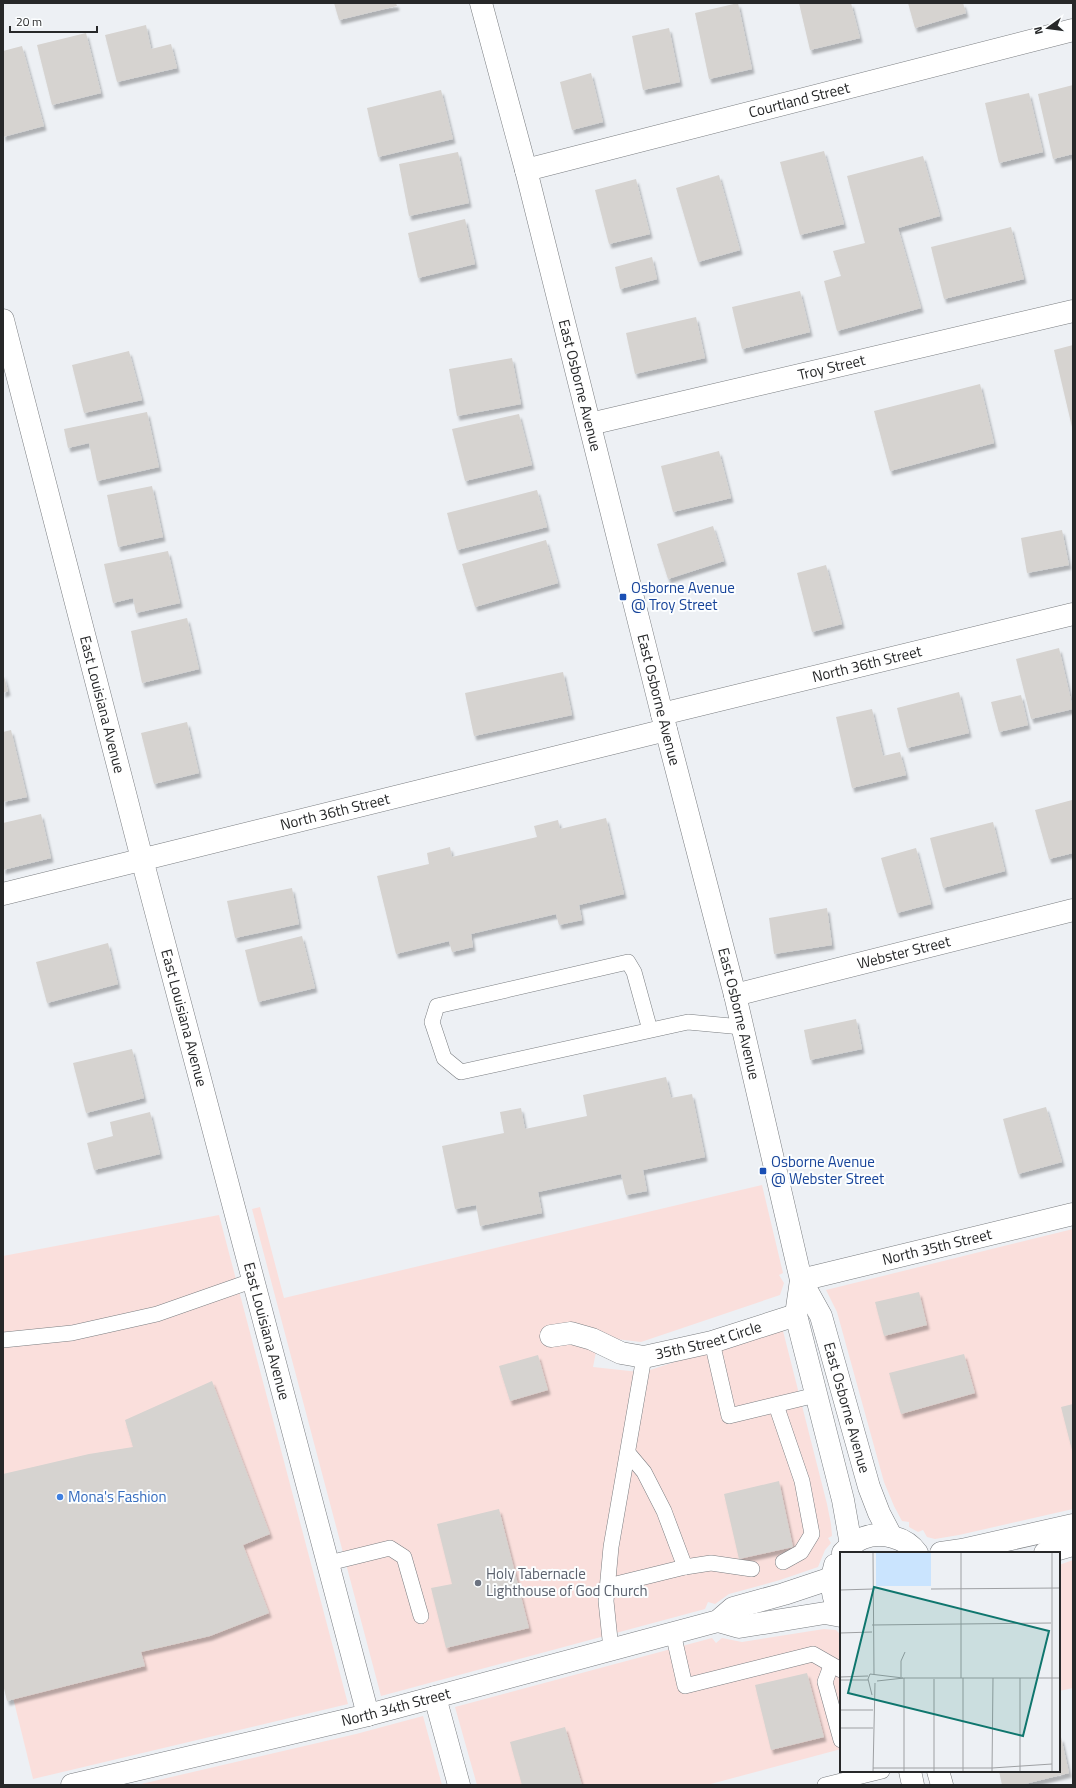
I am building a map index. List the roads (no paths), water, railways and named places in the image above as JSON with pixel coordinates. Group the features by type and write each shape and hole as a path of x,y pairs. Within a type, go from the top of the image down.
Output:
{"street":[{"name":"East Osborne Avenue","path":"481,3 526,170 734,995 801,1280 821,1316 869,1487 879,1513 891,1536"},
{"name":"Courtland Street","path":"526,170 1073,30"},
{"name":"Troy Street","path":"590,424 1073,311"},
{"name":"East Louisiana Avenue","path":"3,320 142,859 368,1715"},
{"name":"North 36th Street","path":"3,894 142,859 1073,614"},
{"name":"Webster Street","path":"734,995 1073,910"},
{"name":"North 35th Street","path":"801,1280 1073,1214"},
{"name":"East Osborne Avenue","path":"801,1280 796,1315 843,1500 845,1551"},
{"name":"35th Street Circle","path":"551,1336 571,1333 592,1339 621,1353 644,1357 712,1342 796,1315"},
{"path":"948,1552 1073,1525"},
{"path":"845,1551 863,1538 877,1535 891,1536 920,1552"},
{"path":"1049,1552 1073,1544"},
{"path":"840,1558 835,1565 832,1578 832,1592 836,1605 840,1611"},
{"name":"North 34th Street","path":"72,1785 368,1715 718,1621 733,1608 784,1594 832,1578"},
{"path":"718,1621 739,1627 825,1613 840,1616"},
{"path":"435,1697 459,1785"},
{"path":"910,1772 913,1785"},
{"path":"938,1772 942,1785"}],"lane":[{"path":"650,1030 634,972 628,962 437,1006 432,1022 444,1058 461,1072 688,1022 742,1027"},
{"path":"3,1340 72,1333 157,1314 254,1280"},
{"path":"712,1342 730,1416 816,1395"},
{"path":"611,1649 606,1601 611,1547 644,1357"},
{"path":"776,1405 802,1481 812,1534 801,1552 783,1562"},
{"path":"628,1453 644,1472 664,1511 686,1567"},
{"path":"329,1564 390,1548 404,1557 421,1616"},
{"path":"608,1586 686,1567 711,1563 752,1568"},
{"path":"673,1633 685,1686 813,1654 836,1668 825,1682 840,1736"},
{"path":"825,1785 860,1774 875,1772"}],"place":[{"name":"Osborne Avenue @ Troy Street","path":"623,597"},
{"name":"Osborne Avenue @ Webster Street","path":"763,1171"},
{"name":"Mona's Fashion","path":"60,1497"},
{"name":"Holy Tabernacle Lighthouse of God Church","path":"478,1583"}]}
